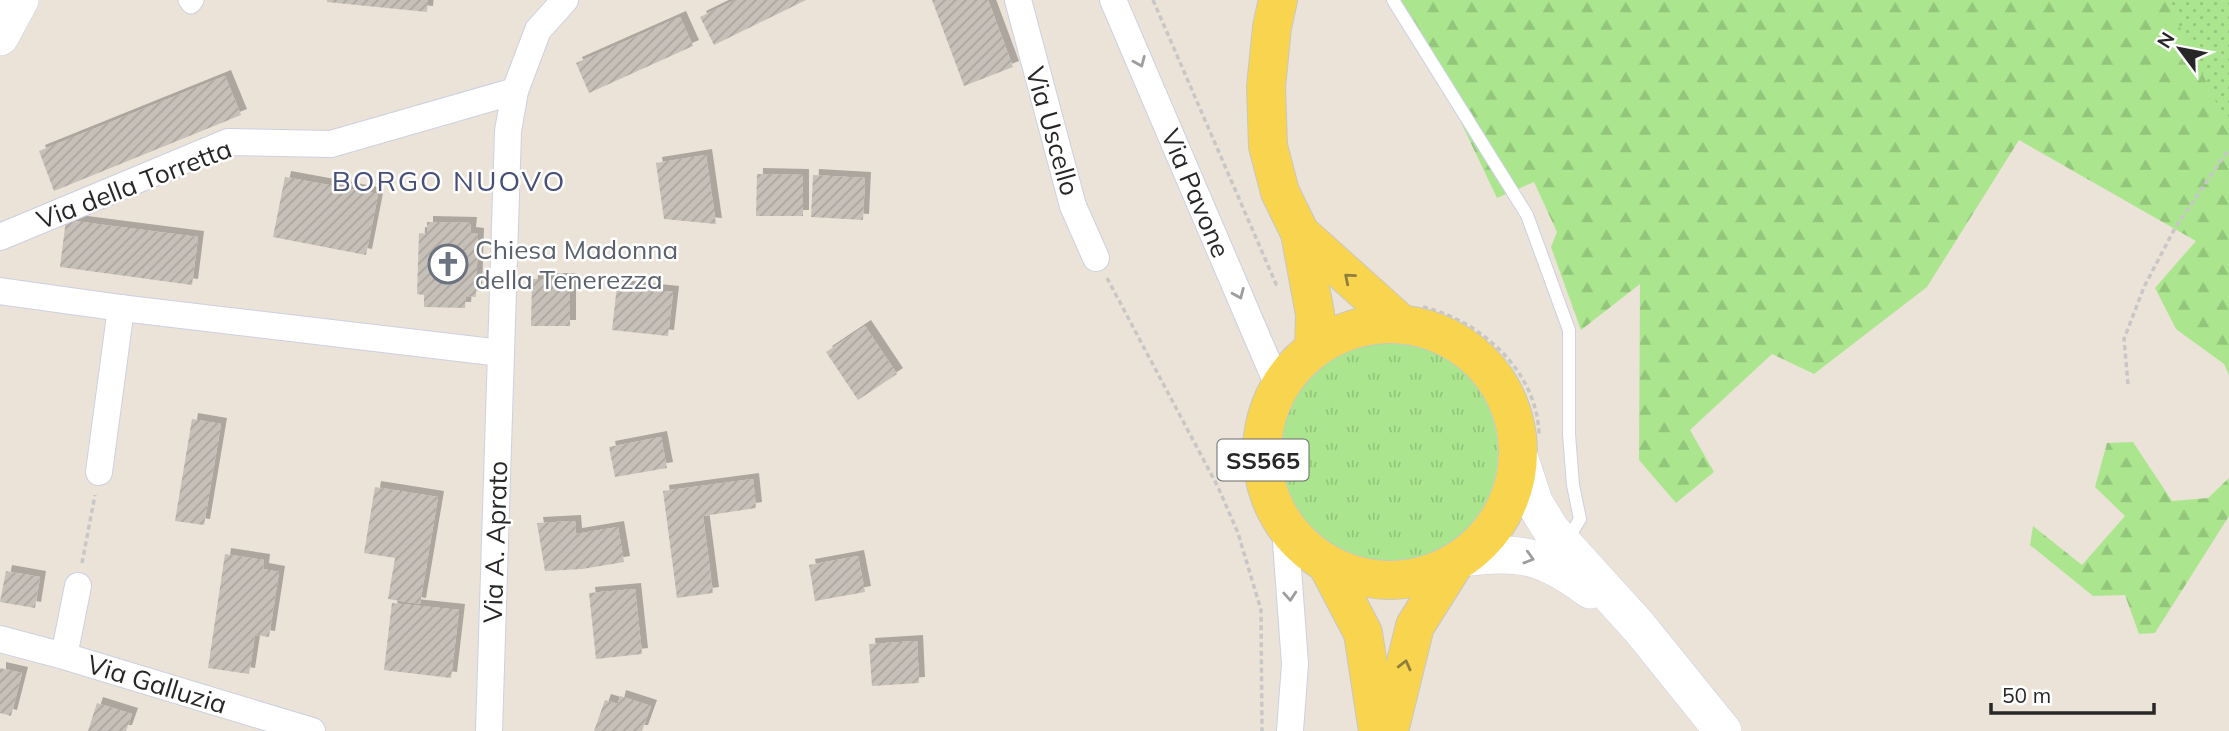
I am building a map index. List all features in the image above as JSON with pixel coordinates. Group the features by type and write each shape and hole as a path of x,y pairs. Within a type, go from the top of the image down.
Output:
{"main road":[{"path":"0,37 20,0"},
{"name":"SS565","path":"1278,0 1272,27 1266,87 1268,146 1280,192 1300,233 1315,314 1314,347"},
{"name":"SS565","path":"1300,233 1407,313 1457,341 1493,374 1529,447 1512,494 1491,532 1458,561 1415,626 1389,731"},
{"name":"SS565","path":"1378,731 1363,633 1328,566 1285,528 1268,494 1261,442 1278,386 1314,347 1352,328 1407,313"},
{"path":"1529,447 1534,502 1551,530 1639,626 1723,731"},
{"path":"1458,561 1498,553 1531,558 1566,572 1639,626"},
{"name":"SS565","path":"1328,566 1375,581 1416,579 1458,561"}],"street":[{"path":"188,0 191,4 194,0"},
{"path":"515,91 538,30 565,0"},
{"name":"Via Uscello","path":"1018,0 1073,206 1097,258"},
{"name":"Via Pavone","path":"1112,0 1278,386"},
{"name":"Via A. Aprato","path":"489,731 508,131 515,91"},
{"name":"Via della Torretta","path":"0,237 228,142 331,144 515,91"},
{"path":"0,292 501,353"},
{"path":"99,472 121,308"},
{"path":"1285,528 1296,664 1290,731"},
{"path":"64,656 78,586"},
{"name":"Via Galluzia","path":"0,639 312,731"}],"lane":[{"path":"1394,0 1528,215 1569,330 1569,434 1573,485 1580,519 1564,545"}],"path":[{"path":"1153,0 1276,284 1294,288 1309,281"},
{"path":"2128,384 2124,339 2144,287 2175,228 2229,149"},
{"path":"1097,258 1218,487 1238,533 1261,610 1262,731"},
{"path":"1407,313 1440,311 1476,328 1514,365 1530,392 1539,424 1529,447"},
{"path":"78,586 99,472"}],"green space":[{"path":"1395,0 2229,0 2229,375 2224,364 2176,329 2155,288 2196,241 2019,140 1927,287 1814,374 1772,354 1690,430 1714,472 1676,503 1639,460 1640,284 1581,330 1551,247 1557,232 1534,182 1497,198 1457,114"},
{"path":"2167,0 2229,0 2229,129"},
{"path":"1389,343 1431,351 1466,375 1490,410 1498,452 1490,494 1466,529 1431,553 1389,561 1347,553 1312,529 1288,494 1280,452 1288,410 1312,375 1347,351"},
{"path":"2133,442 2172,501 2208,498 2229,478 2229,516 2155,633 2139,634 2125,595 2093,596 2030,545 2033,526 2082,565 2125,516 2095,487 2107,443"}],"building":[{"path":"327,0 428,0 427,12"},
{"path":"735,0 806,0 714,45 700,17"},
{"path":"932,0 988,0 1013,67 964,86"},
{"path":"680,17 693,46 589,93 576,63"},
{"path":"225,76 241,115 54,191 39,151"},
{"path":"706,155 716,224 664,219 656,163"},
{"path":"757,174 803,175 803,216 756,216"},
{"path":"813,175 865,178 863,220 811,217"},
{"path":"285,177 378,194 366,255 273,237"},
{"path":"66,220 198,237 192,285 60,267"},
{"name":"Chiesa Madonna della Tenerezza","path":"427,222 471,223 470,233 478,234 476,297 466,296 465,308 424,307 424,295 417,294 419,233 427,234"},
{"path":"532,279 570,279 570,326 531,326"},
{"path":"617,286 673,292 668,336 612,330"},
{"path":"865,326 897,374 858,400 826,352"},
{"path":"192,419 221,424 204,525 175,521"},
{"path":"661,437 667,468 615,477 609,447"},
{"path":"753,479 756,508 703,516 713,593 677,598 663,491"},
{"path":"375,487 438,497 420,604 388,599 395,558 364,553"},
{"path":"575,521 576,534 618,527 624,562 582,569 545,571 537,523"},
{"path":"225,554 264,560 263,569 279,572 269,637 255,635 249,674 208,668"},
{"path":"858,556 865,592 815,601 809,565"},
{"path":"6,571 40,577 35,608 0,602"},
{"path":"635,589 642,654 596,659 589,593"},
{"path":"392,603 459,610 451,678 384,670"},
{"path":"917,641 919,683 872,686 869,644"},
{"path":"0,668 22,673 11,716 0,713"},
{"path":"620,696 651,706 642,731 594,731 605,700 618,704"},
{"path":"97,703 132,714 126,731 88,731"}],"place":[{"name":"Chiesa Madonna della Tenerezza","path":"448,264"}],"district":[{"name":"BORGO NUOVO","path":"449,180"}]}
